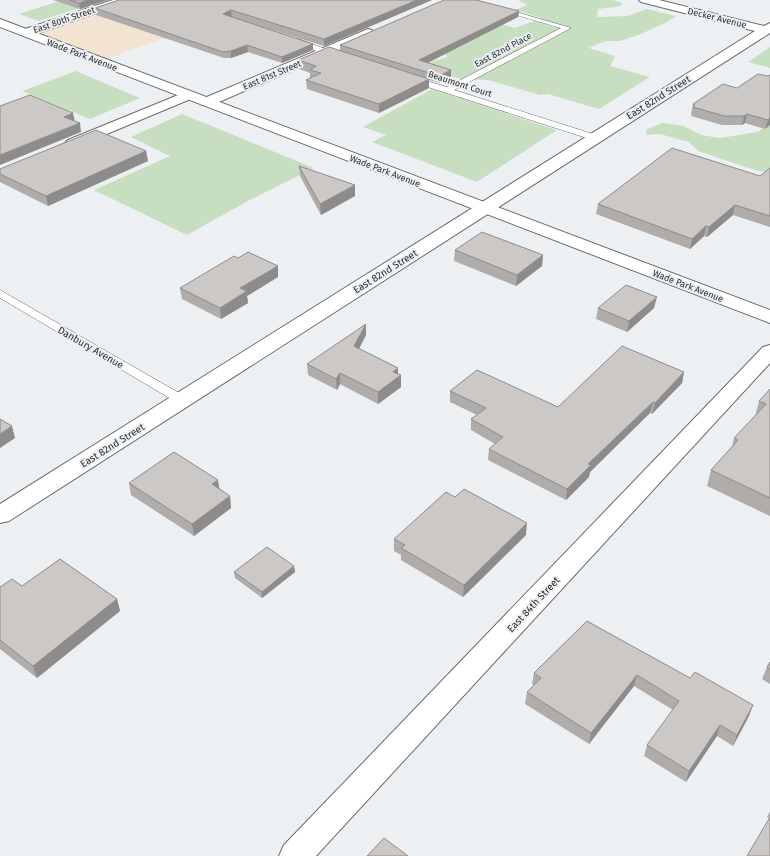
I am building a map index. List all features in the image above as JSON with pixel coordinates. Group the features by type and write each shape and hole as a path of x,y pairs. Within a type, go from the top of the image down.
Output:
{"street":[{"name":"East 80th Street","path":"26,33 124,0"},
{"name":"Decker Avenue","path":"645,0 664,2 768,28"},
{"name":"Wade Park Avenue","path":"2,25 770,317"},
{"name":"East 81st Street","path":"207,102 383,27"},
{"name":"East 82nd Street","path":"0,515 768,28"},
{"path":"58,149 188,95"},
{"name":"East 84th Street","path":"295,856 770,351"}],"lane":[{"name":"East 82nd Place","path":"448,90 567,28 467,0"},
{"path":"289,39 344,57"},
{"name":"Beaumont Court","path":"403,76 593,138"},
{"name":"Danbury Avenue","path":"0,293 182,400"}],"shaded area":[{"path":"124,0 199,25 99,62 26,33"}],"green space":[{"path":"63,0 103,0 39,21 19,14"},
{"path":"518,0 612,0 622,3 621,6 598,9 597,17 627,16 647,9 676,16 667,22 641,34 620,41 605,41 589,48 615,56 610,66 650,77 599,109 548,94 540,95 488,80 461,79 419,66 447,57 444,50 452,11 515,28 542,18 515,10 527,5"},
{"path":"770,47 770,68 748,62"},
{"path":"76,71 140,98 90,119 22,91"},
{"path":"432,89 557,130 477,182 372,142 386,135 363,127"},
{"path":"182,114 314,168 248,201 187,235 94,190 170,156 131,137"},
{"path":"663,123 684,126 701,135 720,138 757,132 770,124 770,173 755,170 698,151 689,142 660,134 646,135 647,129"}],"building":[{"path":"70,0 88,0 79,3"},
{"path":"119,0 417,0 324,39 231,10 223,14 313,44 282,57 247,45 231,51 223,52 95,8"},
{"path":"444,0 476,0 519,11 419,60 451,70 439,76 340,45"},
{"path":"329,47 429,79 379,104 306,80 321,73 310,70 316,66 298,60"},
{"path":"758,74 770,75 770,118 768,120 747,114 744,116 724,116 693,107 695,105 693,104 723,84 737,88"},
{"path":"30,95 73,113 64,117 80,123 0,155 0,106"},
{"path":"96,130 146,151 46,196 0,174 0,169"},
{"path":"672,148 760,176 770,168 770,216 735,205 709,227 706,226 692,239 598,204"},
{"path":"299,166 355,185 320,204"},
{"path":"482,232 543,255 517,275 455,250"},
{"path":"248,252 278,266 240,288 247,291 220,308 180,288 234,256 238,258"},
{"path":"626,285 657,297 629,321 598,308"},
{"path":"366,324 354,346 398,368 393,372 401,375 378,392 340,373 336,379 307,364"},
{"path":"622,346 684,372 655,403 653,402 588,464 591,465 567,489 489,449 503,437 471,419 486,408 450,391 477,370 558,407"},
{"path":"770,389 770,498 711,470 738,440 734,438 766,404 759,401"},
{"path":"0,419 12,426 0,434"},
{"path":"174,452 218,480 212,484 230,496 192,524 129,483"},
{"path":"464,489 527,523 464,585 401,548 405,545 394,539 446,492 455,497"},
{"path":"267,547 294,566 262,592 234,572"},
{"path":"60,559 117,599 33,666 0,640 0,587 12,579 22,586"},
{"path":"587,621 690,678 695,672 753,705 737,735 720,725 689,771 647,745 679,701 637,675 591,733 527,692 541,678 534,673"},
{"path":"770,662 770,669 767,667"},
{"path":"770,817 770,856 747,856"},
{"path":"384,838 408,856 367,856"}]}
